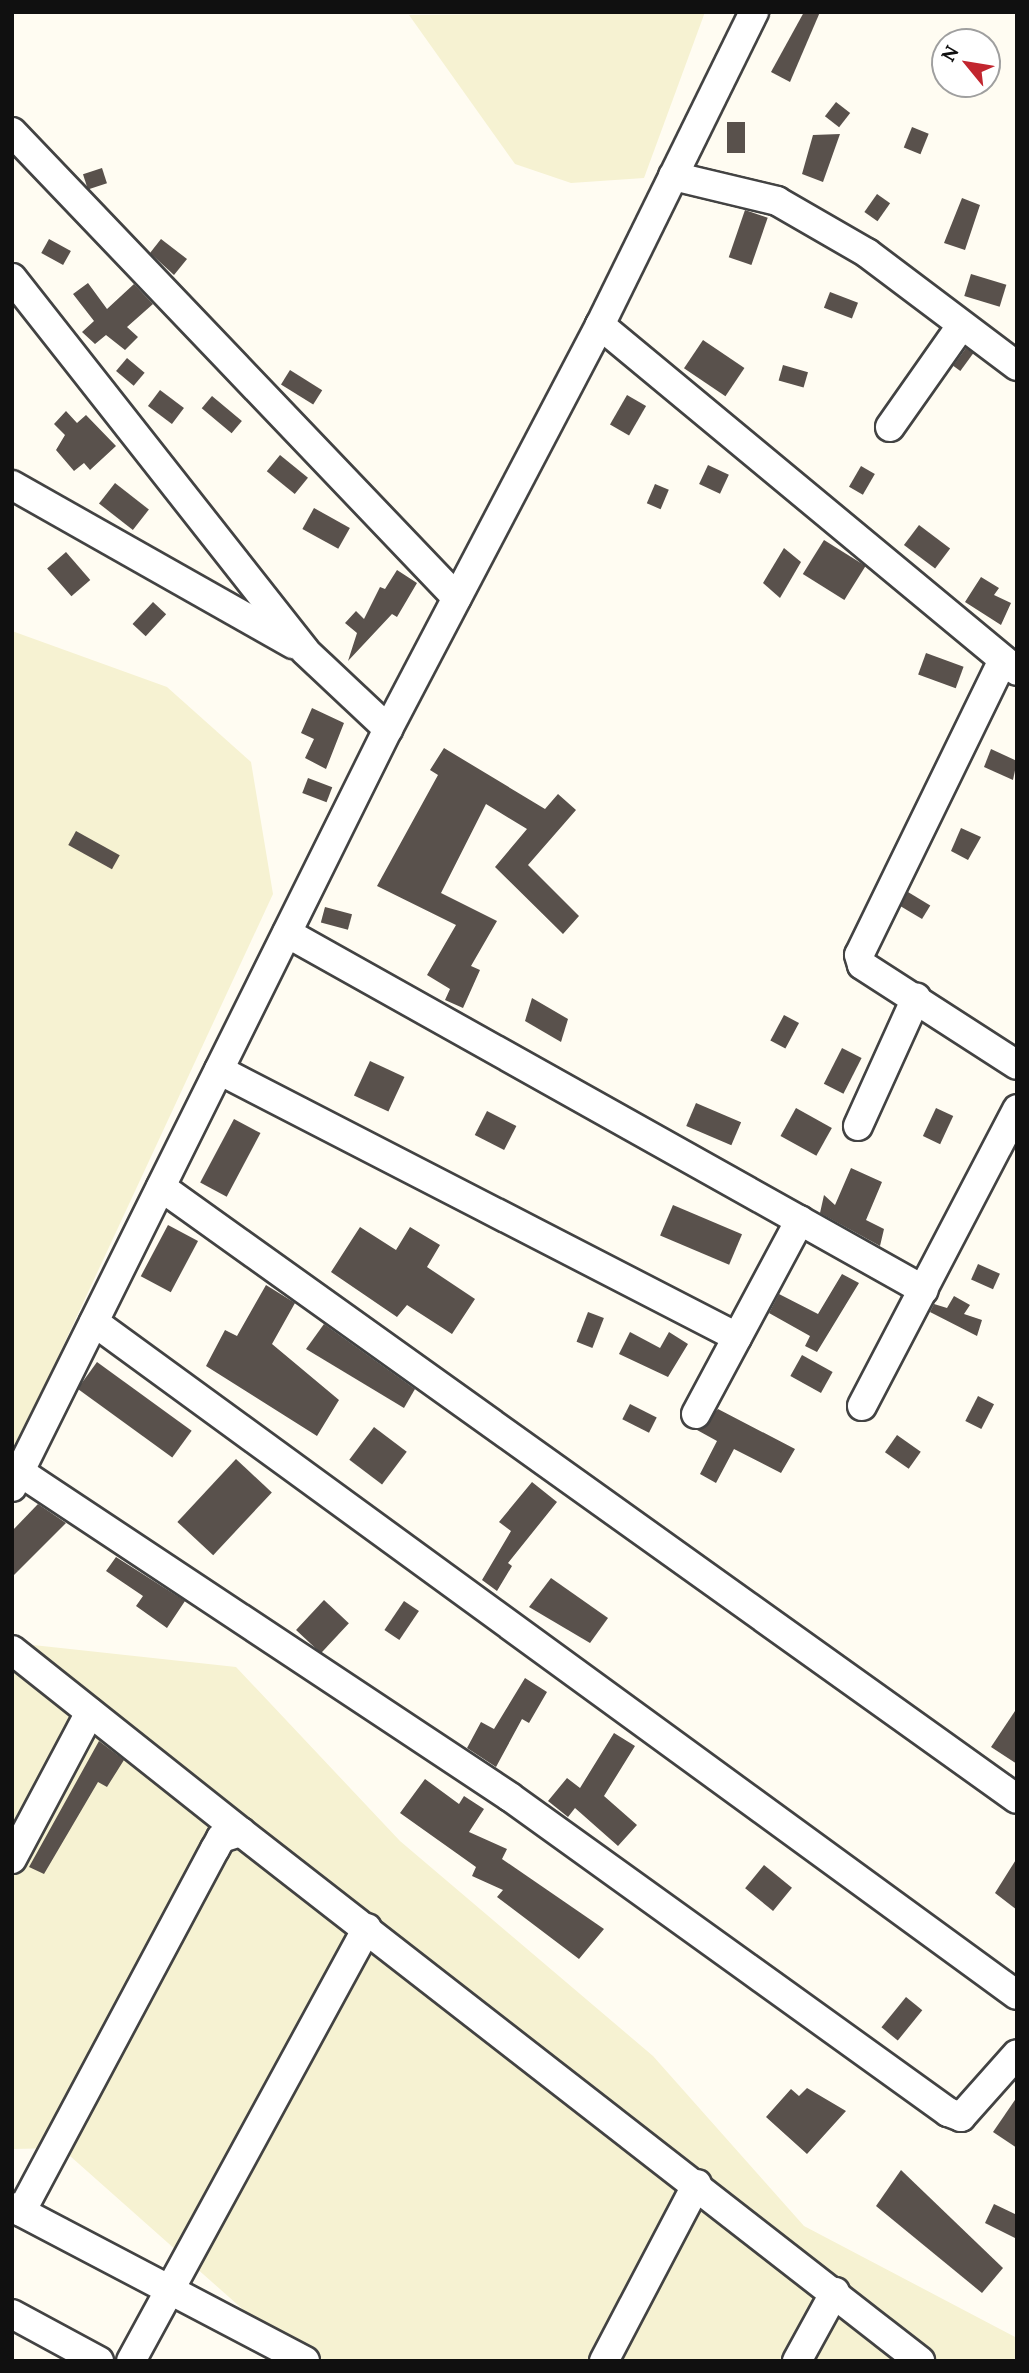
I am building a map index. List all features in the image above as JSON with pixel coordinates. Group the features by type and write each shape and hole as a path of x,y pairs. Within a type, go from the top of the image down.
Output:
{"street":[{"path":"754,12 600,326 388,729 16,1480 510,1797 948,2112 961,2118 1017,2054"},
{"path":"12,132 457,598"},
{"path":"673,176 777,201 867,253 1017,366"},
{"path":"12,278 305,651 388,729"},
{"path":"600,326 1010,665 859,955 862,965 1017,1065"},
{"path":"890,427 961,326"},
{"path":"12,485 305,651"},
{"path":"287,933 924,1290"},
{"path":"858,1126 916,998"},
{"path":"219,1070 737,1337"},
{"path":"862,1406 1017,1109"},
{"path":"161,1187 1017,1799"},
{"path":"696,1414 800,1220"},
{"path":"94,1322 1017,1995"},
{"path":"12,1650 241,1832 697,2184 920,2361"},
{"path":"12,1859 90,1712"},
{"path":"241,1832 221,1838 17,2209 305,2361"},
{"path":"131,2361 367,1928"},
{"path":"604,2361 697,2184"},
{"path":"797,2361 835,2292"},
{"path":"12,2314 99,2361"}],"shaded area":[{"path":"705,12 644,178 571,183 515,164 409,15"},
{"path":"12,631 167,687 251,762 273,894 12,1456"},
{"path":"33,1645 236,1667 400,1841 653,2056 804,2226 1017,2338 1017,2361 301,2361 61,2148 12,2149 12,1664"}],"building":[{"path":"804,12 820,12 790,82 771,72"},
{"path":"836,102 850,113 839,127 825,116"},
{"path":"727,122 745,122 745,153 727,153"},
{"path":"912,127 929,134 920,154 904,147"},
{"path":"840,134 823,182 802,174 813,135"},
{"path":"102,168 107,183 88,189 83,174"},
{"path":"877,194 890,203 877,221 864,212"},
{"path":"962,198 980,205 965,250 944,243"},
{"path":"745,210 768,218 751,265 729,257"},
{"path":"49,239 71,251 63,265 41,253"},
{"path":"161,239 187,259 174,275 150,253"},
{"path":"971,274 1006,285 1000,307 964,296"},
{"path":"88,283 107,309 134,284 153,304 127,327 138,337 125,350 106,335 95,344 82,332 94,321 73,294"},
{"path":"830,292 858,303 852,319 824,308"},
{"path":"703,340 744,368 725,396 684,368"},
{"path":"966,348 973,353 960,371 953,366"},
{"path":"127,358 145,373 134,386 116,371"},
{"path":"783,365 808,372 804,388 779,380"},
{"path":"290,370 322,390 313,405 281,384"},
{"path":"160,390 184,408 172,424 148,406"},
{"path":"627,395 646,406 629,435 610,424"},
{"path":"212,396 242,421 232,433 202,408"},
{"path":"66,411 77,423 86,415 116,446 90,470 84,463 74,471 56,450 65,435 54,424"},
{"path":"280,455 308,478 295,494 267,471"},
{"path":"708,465 729,475 720,494 699,484"},
{"path":"861,466 875,474 863,495 849,487"},
{"path":"115,483 149,509 133,530 99,503"},
{"path":"655,484 669,490 661,509 647,503"},
{"path":"314,508 350,528 338,549 302,529"},
{"path":"919,525 950,548 935,568 904,545"},
{"path":"824,540 866,566 844,600 803,574"},
{"path":"784,548 801,562 780,598 763,583"},
{"path":"66,552 90,580 71,596 47,568"},
{"path":"397,570 417,583 397,617 392,614 348,661 357,633 345,623 356,611 364,619 380,587 385,589"},
{"path":"981,577 999,588 994,595 1011,603 1001,625 965,602"},
{"path":"153,602 166,614 146,636 133,624"},
{"path":"926,653 964,667 956,688 918,675"},
{"path":"312,708 344,723 326,769 305,758 314,739 301,733"},
{"path":"444,748 545,809 558,794 576,810 528,865 579,916 563,934 495,867 527,829 486,804 441,893 497,921 471,966 480,970 463,1008 445,1000 450,989 427,975 456,925 377,886 438,775 430,770"},
{"path":"991,749 1017,761 1013,780 984,767"},
{"path":"308,778 332,787 327,802 302,793"},
{"path":"961,828 981,837 968,860 951,851"},
{"path":"76,831 120,855 112,869 68,845"},
{"path":"908,892 930,905 922,919 900,906"},
{"path":"325,907 352,914 348,930 321,922"},
{"path":"532,998 568,1019 561,1042 525,1021"},
{"path":"784,1015 799,1023 785,1049 770,1041"},
{"path":"842,1048 862,1058 843,1094 824,1084"},
{"path":"370,1061 404,1077 388,1111 354,1095"},
{"path":"696,1103 741,1122 731,1145 686,1126"},
{"path":"796,1108 832,1128 816,1156 780,1136"},
{"path":"936,1108 953,1116 940,1144 923,1136"},
{"path":"487,1111 516,1126 504,1150 475,1135"},
{"path":"234,1119 260,1133 227,1197 200,1183"},
{"path":"851,1168 882,1182 866,1220 884,1229 880,1246 820,1213 824,1195 835,1205"},
{"path":"673,1205 742,1234 729,1265 660,1235"},
{"path":"168,1225 198,1241 171,1292 141,1276"},
{"path":"360,1227 396,1250 410,1227 440,1245 427,1267 475,1299 452,1334 407,1305 397,1317 331,1272"},
{"path":"978,1264 1000,1274 993,1289 971,1280"},
{"path":"842,1274 859,1283 817,1352 805,1346 810,1336 769,1313 779,1294 818,1314"},
{"path":"266,1285 295,1303 272,1344 339,1400 317,1436 206,1366 225,1330 237,1336"},
{"path":"954,1296 970,1305 964,1314 982,1320 977,1336 930,1312 934,1304 947,1308"},
{"path":"588,1312 604,1318 592,1348 577,1342"},
{"path":"324,1324 415,1389 404,1408 306,1349"},
{"path":"630,1332 660,1348 669,1332 688,1344 668,1377 619,1354"},
{"path":"802,1355 833,1372 821,1393 790,1376"},
{"path":"97,1362 192,1431 172,1457 78,1389"},
{"path":"978,1396 994,1404 981,1429 965,1421"},
{"path":"630,1404 657,1418 649,1433 622,1419"},
{"path":"718,1409 795,1449 781,1473 734,1449 716,1483 700,1474 717,1441 697,1430"},
{"path":"374,1427 407,1452 382,1484 349,1460"},
{"path":"897,1435 921,1452 909,1469 885,1452"},
{"path":"236,1459 272,1492 213,1555 177,1522"},
{"path":"532,1482 557,1502 508,1563 512,1566 497,1591 482,1580 511,1531 499,1522"},
{"path":"38,1504 66,1523 12,1577 12,1531"},
{"path":"116,1557 185,1601 167,1628 136,1606 143,1596 106,1571"},
{"path":"551,1578 608,1618 590,1643 529,1607"},
{"path":"324,1600 349,1623 321,1653 296,1630"},
{"path":"404,1601 419,1611 399,1640 384,1630"},
{"path":"525,1678 547,1692 529,1723 522,1719 496,1767 467,1748 481,1722 494,1729"},
{"path":"1017,1708 1017,1764 991,1747"},
{"path":"614,1733 635,1746 604,1796 637,1825 618,1846 575,1808 568,1817 548,1801 567,1778 580,1788"},
{"path":"99,1741 124,1760 107,1787 98,1782 44,1874 29,1867"},
{"path":"425,1779 459,1804 464,1796 484,1809 469,1832 507,1849 502,1859 604,1929 579,1959 497,1897 503,1890 472,1876 476,1867 400,1813"},
{"path":"1017,1858 1017,1910 995,1893"},
{"path":"764,1865 792,1888 773,1911 745,1888"},
{"path":"906,1997 922,2010 898,2041 881,2027"},
{"path":"807,2088 846,2111 807,2154 766,2117 791,2089 799,2096"},
{"path":"1017,2097 1017,2148 993,2132"},
{"path":"901,2170 1003,2268 982,2293 876,2206"},
{"path":"994,2204 1017,2215 1017,2239 985,2223"}]}
